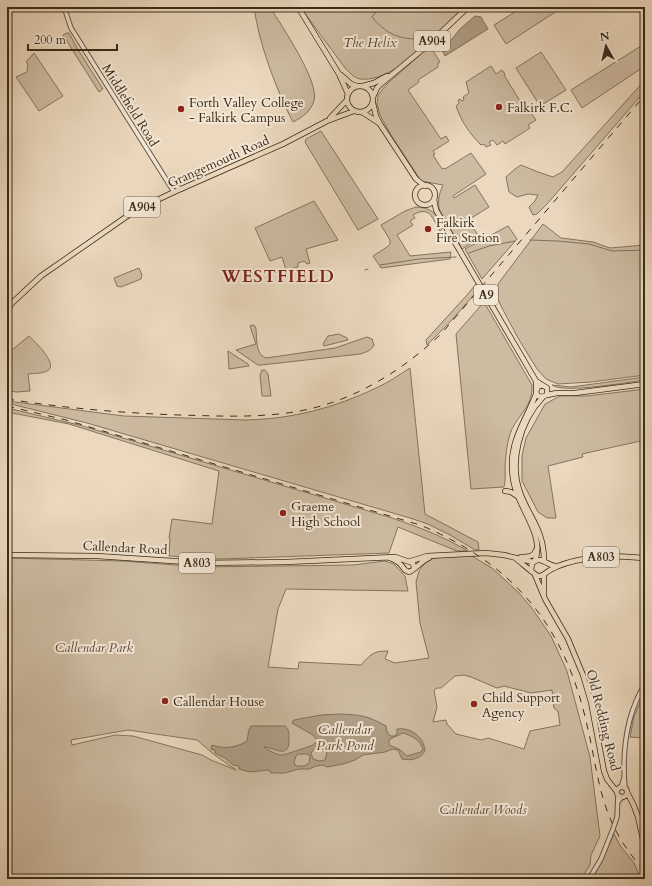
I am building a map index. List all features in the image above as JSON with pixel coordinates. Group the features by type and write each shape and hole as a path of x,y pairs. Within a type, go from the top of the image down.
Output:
{"main road":[{"path":"298,7 339,74 348,94"},
{"name":"A904","path":"373,97 377,88 468,7"},
{"name":"A904","path":"363,86 374,83 394,73"},
{"path":"339,74 351,84 363,86 370,90 380,124 416,179 425,186 433,189 435,194 434,199 431,203 426,205"},
{"path":"357,86 348,94 348,104 354,111 362,112 380,124"},
{"name":"Grangemouth Road","path":"327,121 347,100"},
{"path":"362,112 369,109 373,103"},
{"name":"Grangemouth Road","path":"7,311 12,303 41,276 136,210 182,188 283,144 327,121 354,111"},
{"path":"416,179 415,195 417,201 420,204 436,210"},
{"path":"416,191 420,187 425,186"},
{"name":"A9","path":"434,199 436,210 509,333 536,382 536,391"},
{"path":"536,382 546,386 546,394"},
{"path":"536,391 539,397 546,394 575,393 645,384"},
{"path":"533,573 531,566 535,556 536,538 517,496 513,483 512,466 514,446 518,433 536,391 542,385"},
{"name":"Old Redding Road","path":"545,599 543,582 548,568 539,530 521,495 517,482 515,466 520,438 528,419 546,394"},
{"path":"513,483 505,491 511,492 517,496"},
{"name":"Callendar Road","path":"7,555 97,556 213,563 286,562 387,557 409,561 420,557 486,552 512,557 535,556"},
{"name":"Callendar Road","path":"414,568 421,561 434,556"},
{"name":"A803","path":"535,556 540,559 545,558 557,567"},
{"path":"387,557 397,561 405,570 409,572 412,572 414,568 414,565 409,561 403,566"},
{"name":"Callendar Road","path":"512,557 533,573"},
{"name":"A803","path":"533,573 539,576 557,567 592,558 645,558"},
{"name":"Old Redding Road","path":"533,573 545,599 568,639 583,675 591,702 604,771 609,783 622,792"},
{"path":"622,792 634,806 645,848"}],"street":[{"name":"Middlefield Road","path":"64,7 71,28 174,192"},
{"path":"166,179 177,187 182,188"},
{"path":"589,879 601,859 617,817 618,802 622,792 624,777 626,737 630,716 645,684"}],"green space":[{"path":"254,7 270,7 306,68 311,81 314,92 314,101 306,114 293,122 280,95 269,66 256,21"},
{"name":"The Helix","path":"300,7 464,7 430,41 402,64 388,73 373,78 360,79 345,68"},
{"path":"523,7 563,7 506,44 494,25"},
{"path":"69,33 103,89 99,92 63,35"},
{"path":"645,39 645,66 582,108 571,90 641,46"},
{"path":"430,46 440,62 438,63 438,67 418,80 419,82 408,90 441,139 446,136 449,141 433,151 435,154 433,155 442,169 445,169 471,153 486,174 453,196 454,198 475,185 489,207 468,220 480,238 462,249 440,211 439,198 443,185 421,181 391,135 380,115 377,104 378,95 387,84"},
{"path":"541,52 566,90 540,106 516,68"},
{"path":"34,53 63,96 39,111 16,77 27,72 28,64 26,62"},
{"path":"491,66 496,74 502,70 528,114 531,113 536,120 528,125 530,128 505,144 503,141 497,145 493,140 489,142 491,145 486,147 484,144 481,145 470,132 460,117 456,106 459,103 458,100 464,100 463,97 469,93 466,82"},
{"path":"645,80 645,91 537,214 533,215 529,207 538,195 528,194 517,197 509,192 506,177 521,165 553,177 562,172"},
{"path":"321,131 378,219 358,230 305,142 306,139"},
{"path":"314,201 338,240 306,249 310,263 307,264 304,261 298,263 298,267 286,270 282,257 270,261 255,228"},
{"path":"416,207 426,208 434,213 441,224 442,229 440,231 430,214 427,212 423,211 413,215 415,218 410,221 413,225 397,235 410,256 451,252 450,259 381,268 373,256 387,247 390,244 390,240 381,225 405,211"},
{"path":"543,224 561,238 593,242 610,248 645,245 645,375 591,382 558,384 546,379 537,369 502,308 498,299 498,284"},
{"path":"508,226 517,239 482,279 465,249"},
{"path":"139,268 142,275 141,279 121,287 117,286 114,278"},
{"path":"476,284 479,289 450,322 427,345 426,340"},
{"path":"484,302 532,385 532,392 528,404 515,423 509,438 504,487 471,489 456,334"},
{"path":"250,326 255,326 256,329 258,350 262,356 266,358 335,348 367,337 372,339 374,345 370,350 360,354 258,365 236,350 256,344"},
{"path":"339,334 348,340 324,346 323,344 328,336"},
{"path":"29,336 45,353 50,364 50,368 43,373 28,374 30,391 16,392 7,390 7,354"},
{"path":"228,351 248,364 249,366 229,369"},
{"path":"410,368 425,514 478,542 479,550 475,550 428,524 410,518 87,423 7,403 7,401 124,416 246,420 263,419 296,415 329,407 380,386"},
{"path":"262,370 265,370 268,374 271,396 262,396 260,375"},
{"path":"645,377 645,380 582,388 558,387 552,385 571,387"},
{"path":"645,389 645,440 582,454 583,457 548,466 556,518 547,518 538,512 522,481 522,456 526,438 545,404 560,396 587,396"},
{"name":"Graeme High School","path":"7,408 79,425 392,518 450,541 468,551 457,551 398,527 389,553 220,559 169,556 169,538 172,519 212,524 219,471 69,424 7,412"},
{"path":"470,555 492,568 518,592 531,607 551,636 567,671 590,757 600,836 591,855 590,865 581,879 7,879 7,558 123,561 202,567 353,565 385,561 394,564 405,576 408,591 286,589 278,609 268,667 298,669 299,662 361,665 373,654 383,651 388,651 385,659 395,663 429,658 420,623 416,582 419,571 425,563 433,558","holes":["464,675 497,688 504,686 531,693 552,690 554,708 558,711 560,725 530,731 524,749 488,738 481,740 456,734 447,724 446,720 433,722 437,707 434,690 441,688 455,676","128,730 197,740 236,770 202,755 133,736 115,735 72,745 71,740"]},
{"path":"645,692 645,738 630,737 634,716"},
{"path":"614,834 621,847 634,863 641,879 592,879"}],"water":[{"path":"475,16 481,17 488,29 445,56 441,48"},
{"name":"Callendar Park Pond","path":"347,714 368,718 386,726 387,732 390,736 395,736 397,729 412,731 422,741 425,751 418,758 409,760 402,759 398,750 393,749 385,752 363,755 355,760 343,764 327,767 323,765 316,766 309,769 299,769 285,773 271,773 269,770 250,772 239,769 239,766 233,765 225,758 215,753 215,750 211,749 212,745 229,747 237,746 246,742 251,726 285,726 289,734 289,745 287,749 281,751 264,747 277,754 287,754 313,745 317,740 313,735 292,723 294,720 321,715","holes":["403,733 418,741 423,749 421,752 407,756 399,749 389,745 390,739","314,749 324,749 327,752 325,760 319,761 313,759 311,753","298,754 308,754 310,757 309,763 304,766 296,766 294,762"]}],"waterway":[{"path":"380,7 372,17 385,30 401,37 414,39"},
{"path":"530,240 589,244 612,251 645,250"},
{"path":"469,253 489,246 515,241"},
{"path":"380,265 419,259 456,257"}],"railway":[{"path":"7,399 50,405 136,413 237,416 265,415 315,408 374,384 410,361 442,333 645,95"},
{"path":"7,406 66,420 420,525 453,541 483,559 508,579 530,602 549,628 565,657 577,690 587,725 600,788 608,813 623,844 645,872"}],"place":[{"name":"Falkirk F.C.","path":"499,107"},
{"name":"Forth Valley College - Falkirk Campus","path":"181,109"},
{"name":"Falkirk Fire Station","path":"428,229"},
{"name":"Graeme High School","path":"283,513"},
{"name":"Callendar House","path":"165,701"},
{"name":"Child Support Agency","path":"474,704"}],"district":[{"name":"WESTFIELD","path":"278,276"}],"park label":[{"name":"Callendar Park","path":"94,647"},
{"name":"Callendar Woods","path":"483,809"}]}
